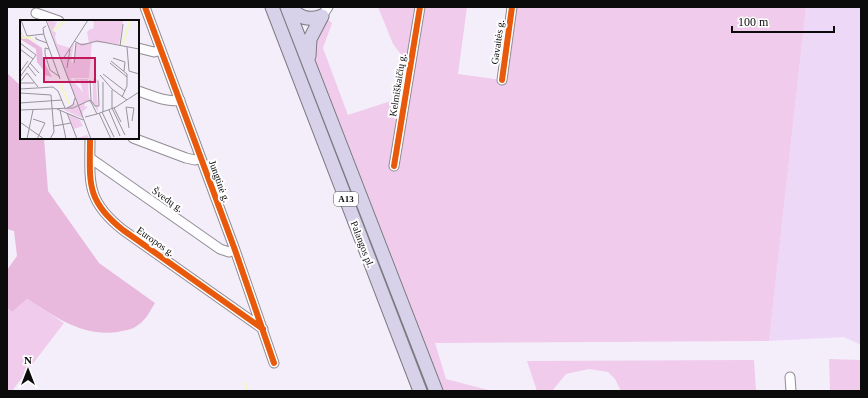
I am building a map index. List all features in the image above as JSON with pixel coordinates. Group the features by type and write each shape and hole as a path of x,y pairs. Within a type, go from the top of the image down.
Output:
{"highway":[{"name":"Palangos pl.","path":"272,7 420,391"},
{"name":"Palangos pl.","path":"289,7 436,391"},
{"path":"289,7 304,18 313,19 325,12"},
{"path":"309,62 310,39 325,12"}],"street":[{"name":"Jungtinė g.","path":"145,7 235,250 274,363"},
{"name":"Kelmiškaičių g.","path":"394,166 420,7"},
{"name":"Gavaitės g.","path":"502,80 512,7"},
{"path":"37,14 56,20"},
{"path":"139,48 154,52 161,50"},
{"path":"139,91 163,99 174,101 180,100"},
{"name":"Europos g.","path":"90,139 89,177 91,192 102,211 111,221 263,329"},
{"path":"136,139 186,158 195,160 201,158"},
{"name":"Švedų g.","path":"90,158 220,249 229,252 235,250"},
{"path":"790,377 791,391"}],"shaded area":[{"path":"277,7 282,7 431,391 425,391"},
{"path":"378,7 467,7 458,74 502,80 516,7 806,7 769,341 435,343 446,379 492,391 444,391 313,53 314,36 327,19 332,23 323,48 348,115 400,98 406,61 393,44"},
{"path":"806,7 861,7 861,345 844,337 769,341"},
{"path":"7,73 20,85 20,139 44,139 48,191 99,263 155,303 143,321 133,328 118,332 105,333 81,329 59,319 27,299 12,312 7,307 7,270 17,256 14,231 7,229"},
{"path":"27,299 64,323 12,391 7,391 7,307 12,312"},
{"path":"829,359 861,360 861,391 830,391"},
{"path":"754,360 756,391 621,391 615,379 608,372 589,369 566,374 552,391 537,391 527,361"}],"waterway":[{"path":"245,383 248,391"}],"cycle path":[{"path":"145,7 235,250 274,363"},
{"path":"394,166 420,7"},
{"path":"502,80 512,7"},
{"path":"90,139 90,179 92,189 102,209 111,219 123,230 263,329"}]}
